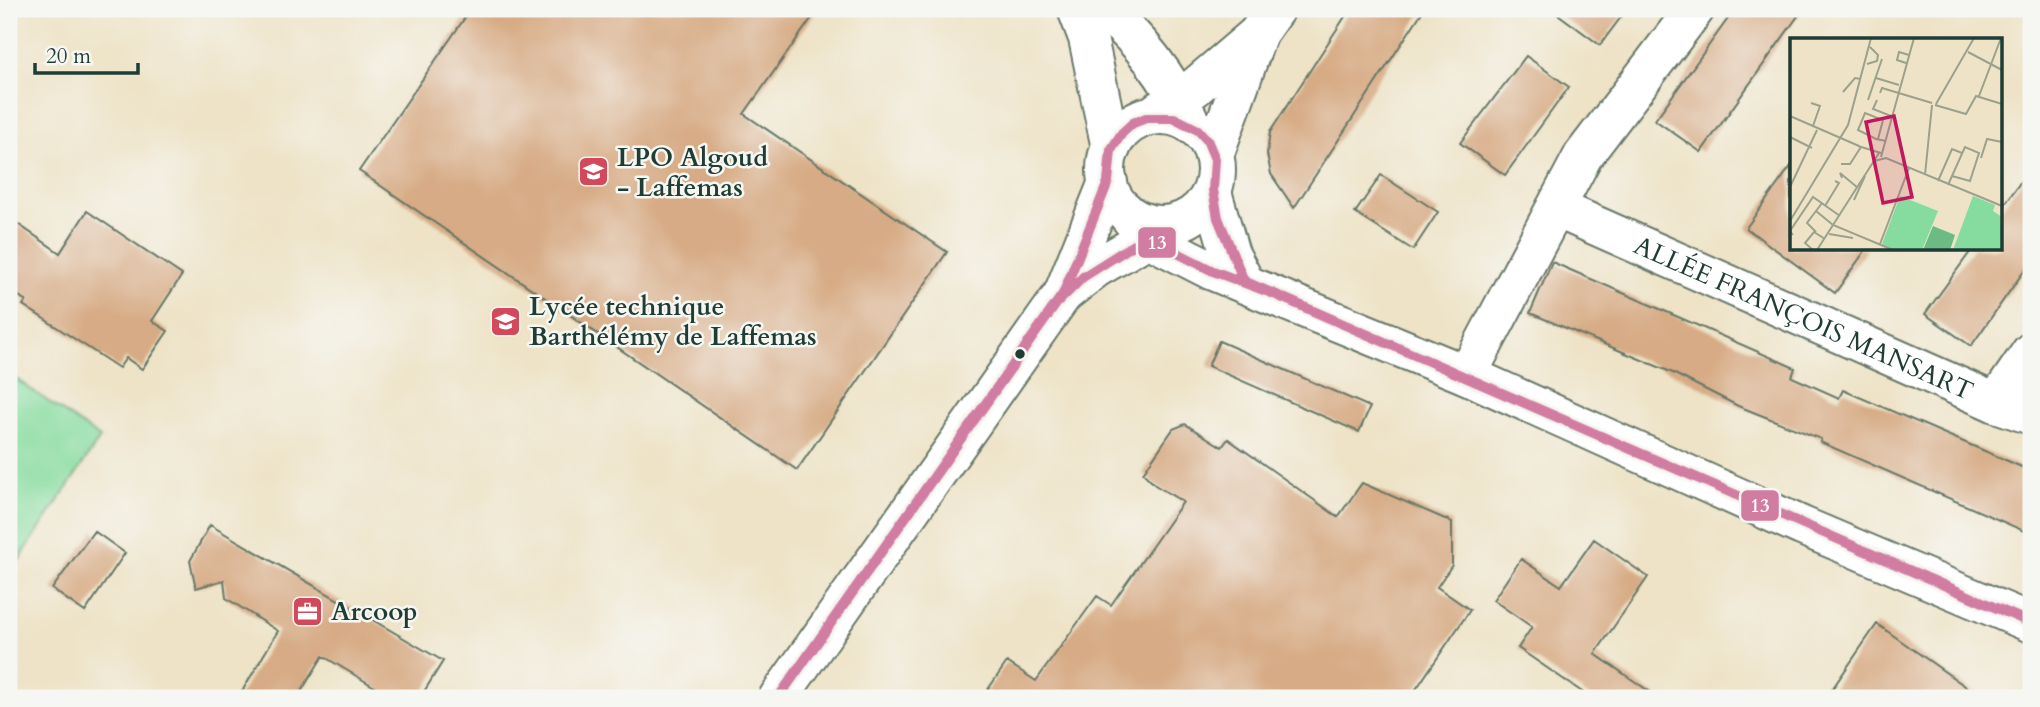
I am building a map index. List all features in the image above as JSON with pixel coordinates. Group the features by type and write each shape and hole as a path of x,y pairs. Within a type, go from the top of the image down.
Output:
{"street":[{"path":"1077,9 1088,38 1132,201 1213,271 1244,281 1467,375 1802,526 2031,623"},
{"path":"1103,9 1145,49 1183,124 1217,173 1212,192 1202,207 1188,219 1132,201"},
{"path":"1467,375 1583,156 1695,9"},
{"path":"1183,124 1267,21"},
{"path":"778,698 1063,294 1132,201 1126,128 1183,124 1267,21"},
{"path":"1212,192 1230,254 1244,281"},
{"path":"1063,294 1132,201"},
{"name":"ALLÉE FRANÇOIS MANSART","path":"1556,208 1996,403 2031,352"},
{"path":"1996,403 2031,415"}],"green space":[{"path":"9,374 100,438 9,575"}],"building":[{"path":"471,9 818,9 744,114 947,252 797,470 359,171"},
{"path":"1350,9 1424,9 1294,208 1271,174 1267,154 1270,132"},
{"path":"1551,9 1627,9 1600,45"},
{"path":"1735,9 1803,9 1701,152 1655,120"},
{"path":"1526,56 1569,87 1505,175 1460,143"},
{"path":"1790,167 1790,250 1866,250 1835,293 1746,228"},
{"path":"2031,167 2031,261 1971,346 1925,314 1972,250 2002,250 2002,208"},
{"path":"1381,175 1438,212 1413,250 1355,213"},
{"path":"87,211 182,275 152,321 168,331 142,369 126,358 119,368 23,305 26,301 9,289 9,218 60,253"},
{"path":"1552,262 1795,368 1792,377 1839,398 1843,390 2031,471 2031,534 1820,442 1821,439 1738,406 1673,373 1530,313"},
{"path":"1219,341 1370,407 1359,432 1208,366"},
{"path":"1185,424 1222,447 1228,439 1338,517 1362,483 1452,522 1452,565 1437,587 1470,610 1410,698 982,698 1007,662 1036,681 1097,596 1111,605 1183,502 1155,485 1143,473 1173,429"},
{"name":"Arcoop","path":"210,525 443,661 420,698 393,698 323,656 297,698 238,698 278,631 226,598 224,580 196,588 190,561"},
{"path":"94,531 125,553 85,612 52,589"},
{"path":"1594,539 1648,577 1595,654 1659,698 1591,698 1518,648 1532,627 1493,600 1521,559 1561,586"},
{"path":"1877,624 1982,698 1826,698"}],"transit line":[{"name":"13","path":"778,698 1063,294 1108,182 1111,150 1122,133 1133,123 1146,118 1174,118 1198,130 1207,140 1215,159 1213,190 1218,218 1244,281 2031,623"},
{"name":"13","path":"1052,308 1083,277 1146,237 1213,271 1277,295"}],"place":[{"name":"LPO Algoud - Laffemas","path":"594,172"},
{"name":"Lycée technique Barthélémy de Laffemas","path":"506,321"},
{"name":"Arcoop","path":"308,611"}]}
